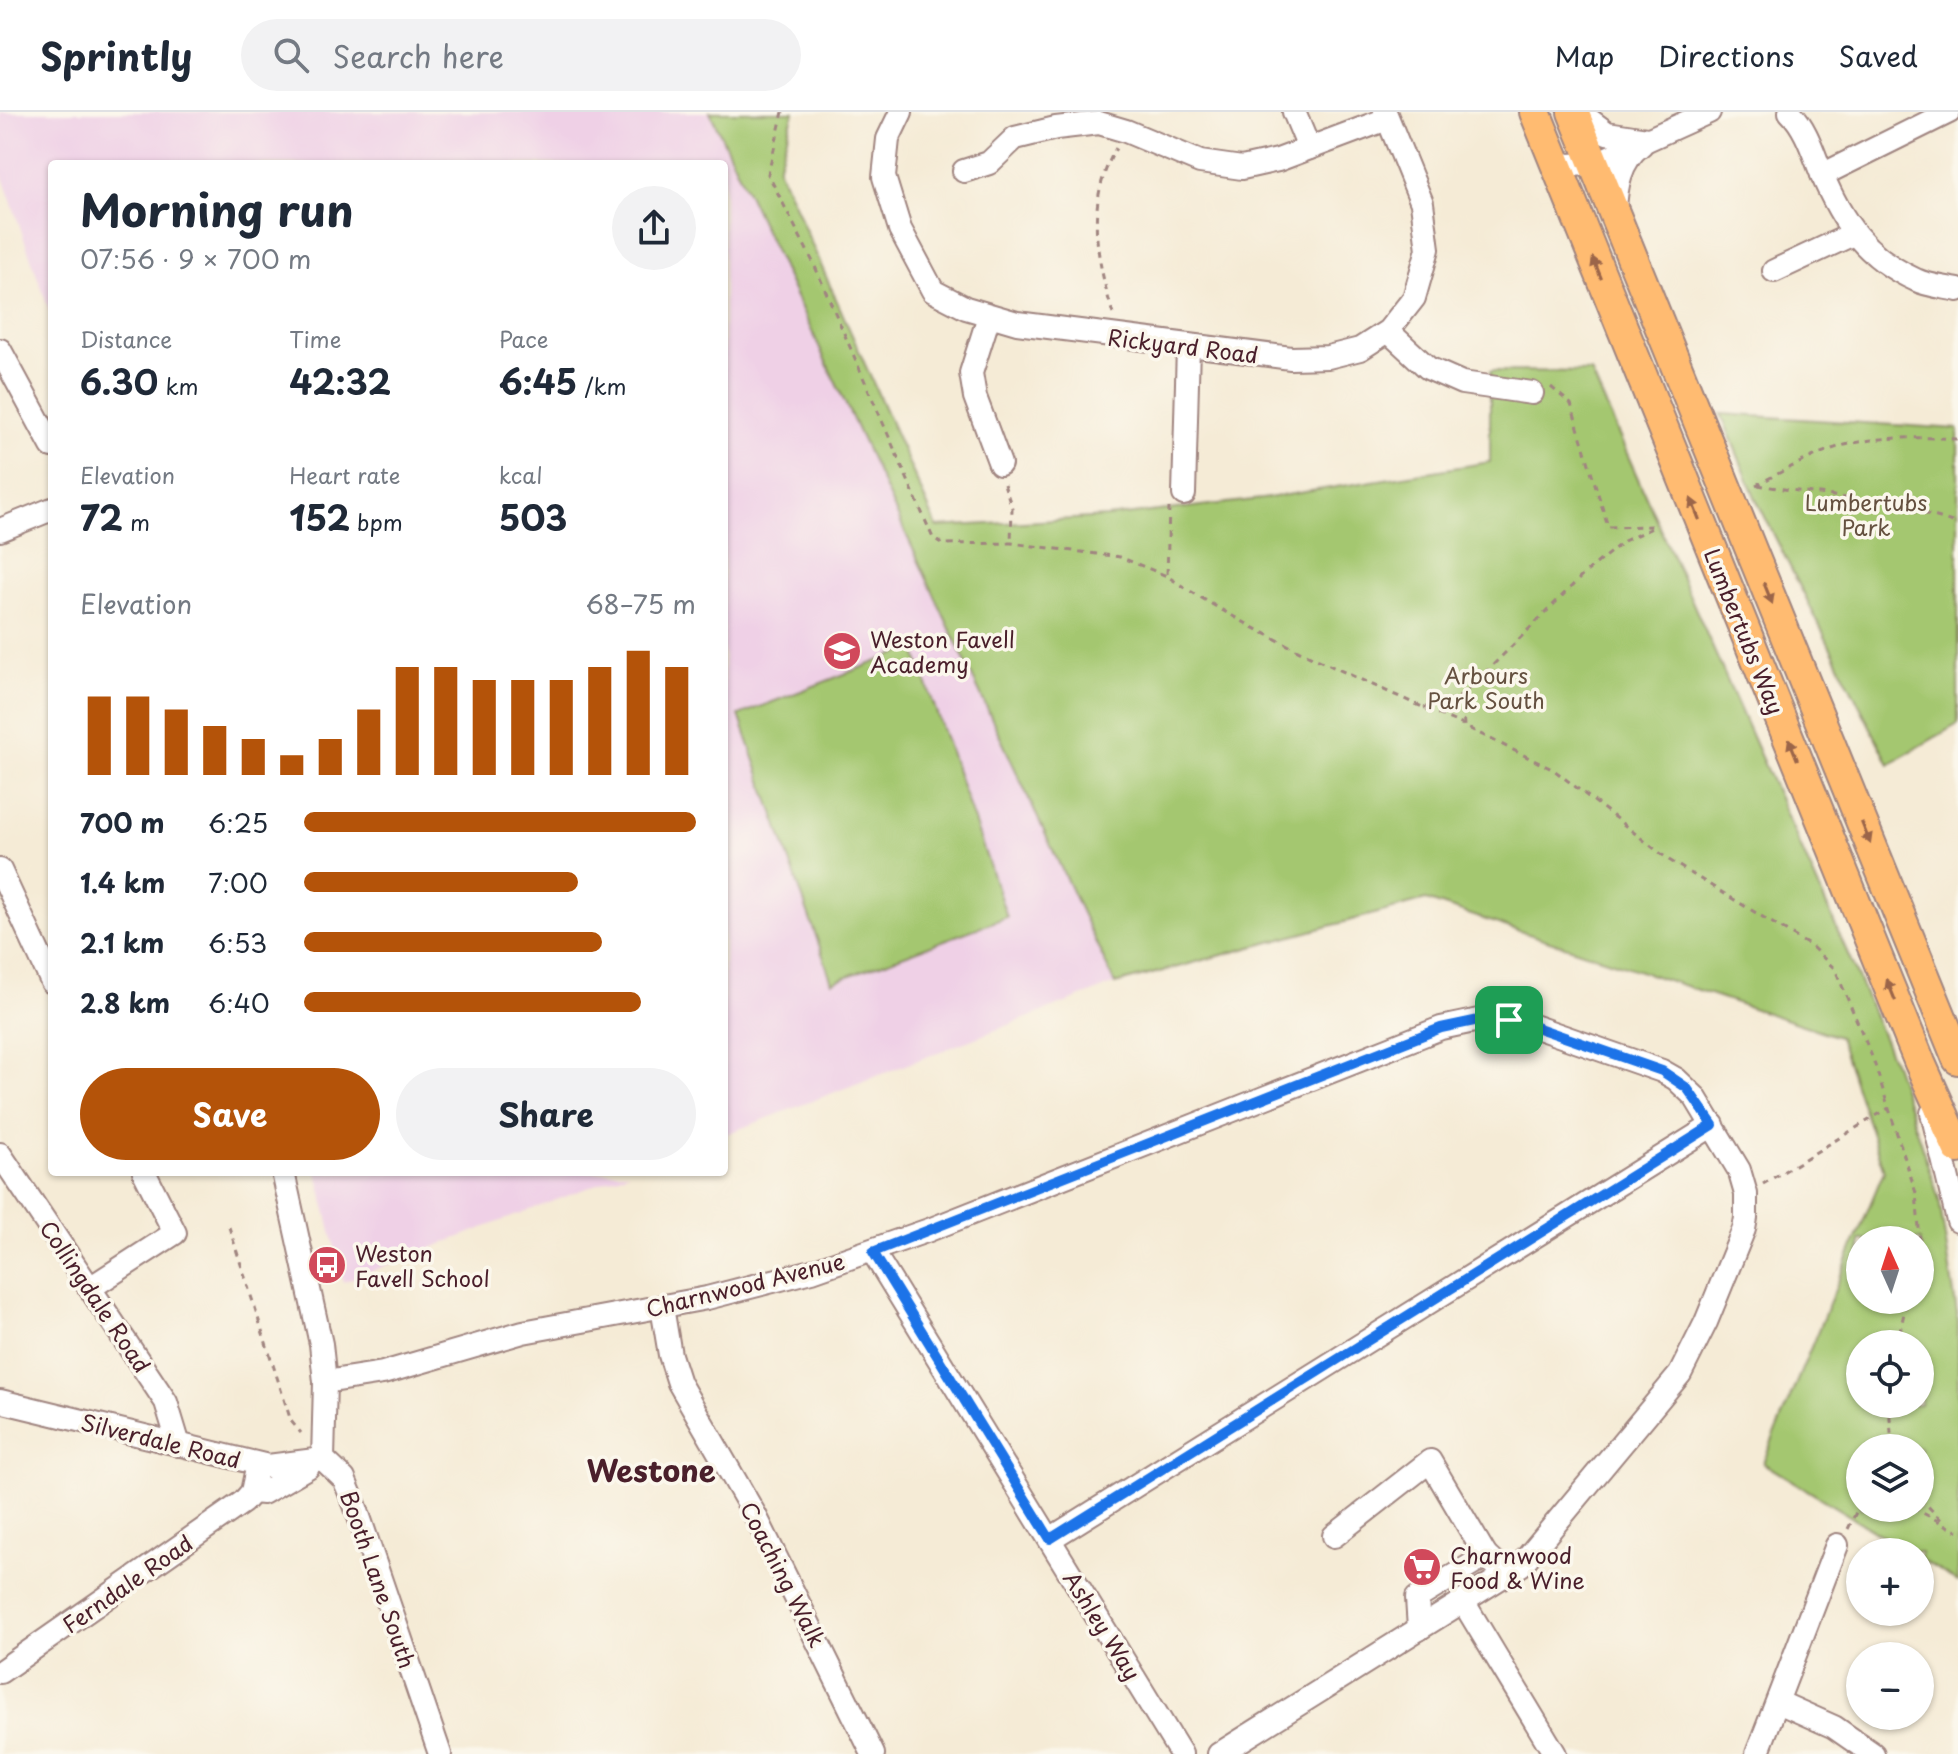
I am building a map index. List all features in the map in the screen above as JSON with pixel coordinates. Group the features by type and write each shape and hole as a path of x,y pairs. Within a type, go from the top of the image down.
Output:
{"highway":[{"name":"Lumbertubs Way","path":"1535,112 1920,1063 1958,1148"},
{"name":"Lumbertubs Way","path":"1573,112 1958,1059"}],"street":[{"name":"Rickyard Road","path":"901,112 888,139 884,177 900,229 933,291 989,316 1017,323 1291,358 1328,357 1360,349 1388,331 1414,298 1428,249 1422,203 1386,115"},
{"path":"1294,112 1309,148"},
{"path":"1579,112 1607,133 1648,139"},
{"path":"1554,159 1567,165 1594,164 1709,112"},
{"path":"1790,112 1805,132 1840,214 1853,234 1881,260 1918,281 1958,290"},
{"path":"1822,175 1949,112"},
{"path":"964,171 989,163 1015,138 1099,123 1200,162 1242,168 1278,160 1386,115"},
{"path":"1615,215 1616,192 1622,171 1634,150 1648,139"},
{"path":"1774,271 1853,234"},
{"path":"989,316 971,373 975,397 1000,464"},
{"path":"1388,331 1428,368 1462,383 1532,393"},
{"path":"1184,494 1188,346"},
{"path":"0,350 48,439"},
{"path":"0,530 48,511"},
{"path":"0,870 48,973"},
{"name":"Charnwood Avenue","path":"325,1382 383,1373 523,1332 662,1307 772,1282 873,1252 1441,1028 1463,1022 1509,1020 1644,1063 1669,1075 1687,1088 1713,1125 1739,1170 1746,1194 1744,1229 1693,1352 1680,1374 1521,1565 1219,1754"},
{"path":"1920,1063 1958,1221"},
{"path":"1050,1539 1713,1125"},
{"name":"Collingdale Road","path":"0,1154 166,1402 179,1445"},
{"path":"90,1288 175,1233 146,1176"},
{"path":"284,1176 312,1295 325,1382 323,1459"},
{"name":"Ashley Way","path":"873,1252 1181,1754"},
{"name":"Coaching Walk","path":"662,1307 670,1355 679,1383 755,1515 873,1754"},
{"name":"Silverdale Road","path":"0,1401 258,1464 279,1466 323,1459"},
{"name":"Ferndale Road","path":"0,1672 230,1512 252,1492 263,1493 323,1459"},
{"name":"Booth Lane South","path":"323,1459 344,1479 355,1505 440,1754"},
{"path":"1334,1536 1430,1461 1486,1556 1508,1575"},
{"path":"252,1492 258,1464"},
{"path":"1757,1754 1837,1545"},
{"path":"1419,1629 1417,1598 1486,1556"},
{"path":"1464,1603 1555,1754"},
{"path":"1778,1702 1834,1727 1873,1754"}],"path":[{"path":"783,112 768,174 813,262 933,538 943,544 1011,543 1120,557 1167,576 1216,608 1321,663 1464,726 1554,770 1669,860 1812,947 1835,969 1873,1059 1916,1193 1919,1226"},
{"path":"1120,337 1102,278 1096,240 1097,204 1107,164 1126,131"},
{"path":"1424,708 1462,696 1585,573 1624,541 1656,526 1608,527 1571,404 1551,387 1532,393"},
{"path":"1958,439 1926,437 1842,446 1807,459 1756,485 1874,502 1958,524"},
{"path":"1000,464 1012,508 1011,543"},
{"path":"1167,576 1170,499 1184,494"},
{"path":"1462,696 1464,726"},
{"path":"1746,1194 1889,1108"},
{"path":"229,1227 291,1421 301,1433"},
{"path":"1934,1513 1947,1526"},
{"path":"1934,1519 1958,1531"},
{"path":"1837,1545 1850,1522"}],"shaded area":[{"name":"Weston Favell Academy","path":"0,112 596,112 598,116 613,112 710,112 1115,984 728,1133 728,160 48,160 48,307 0,169"},
{"path":"318,1176 619,1176 343,1282"}],"green space":[{"name":"Arbours Park South","path":"710,112 794,112 778,168 937,527 1107,517 1262,499 1490,462 1490,371 1591,372 1851,961 1895,1066 1939,1199 1958,1320 1958,1582 1934,1567 1934,1538 1886,1538 1860,1522 1934,1522 1934,1434 1846,1434 1846,1514 1763,1463 1846,1263 1846,1314 1934,1314 1934,1226 1861,1226 1884,1171 1839,1037 1426,900 1115,984"},
{"name":"Lumbertubs Park","path":"1721,414 1958,429 1958,724 1889,764 1755,497"},
{"path":"914,647 1007,917 832,982 739,715"}],"place":[{"name":"Weston Favell Academy","path":"842,651"},
{"name":"Weston Favell School","path":"327,1265"},
{"name":"Charnwood Food & Wine","path":"1422,1567"}],"district":[{"name":"Westone","path":"651,1469"}],"route":[{"path":"1479,1020 1509,1020 1662,1071 1687,1088 1713,1125 1050,1539 873,1252 1441,1028 1479,1020"}]}
